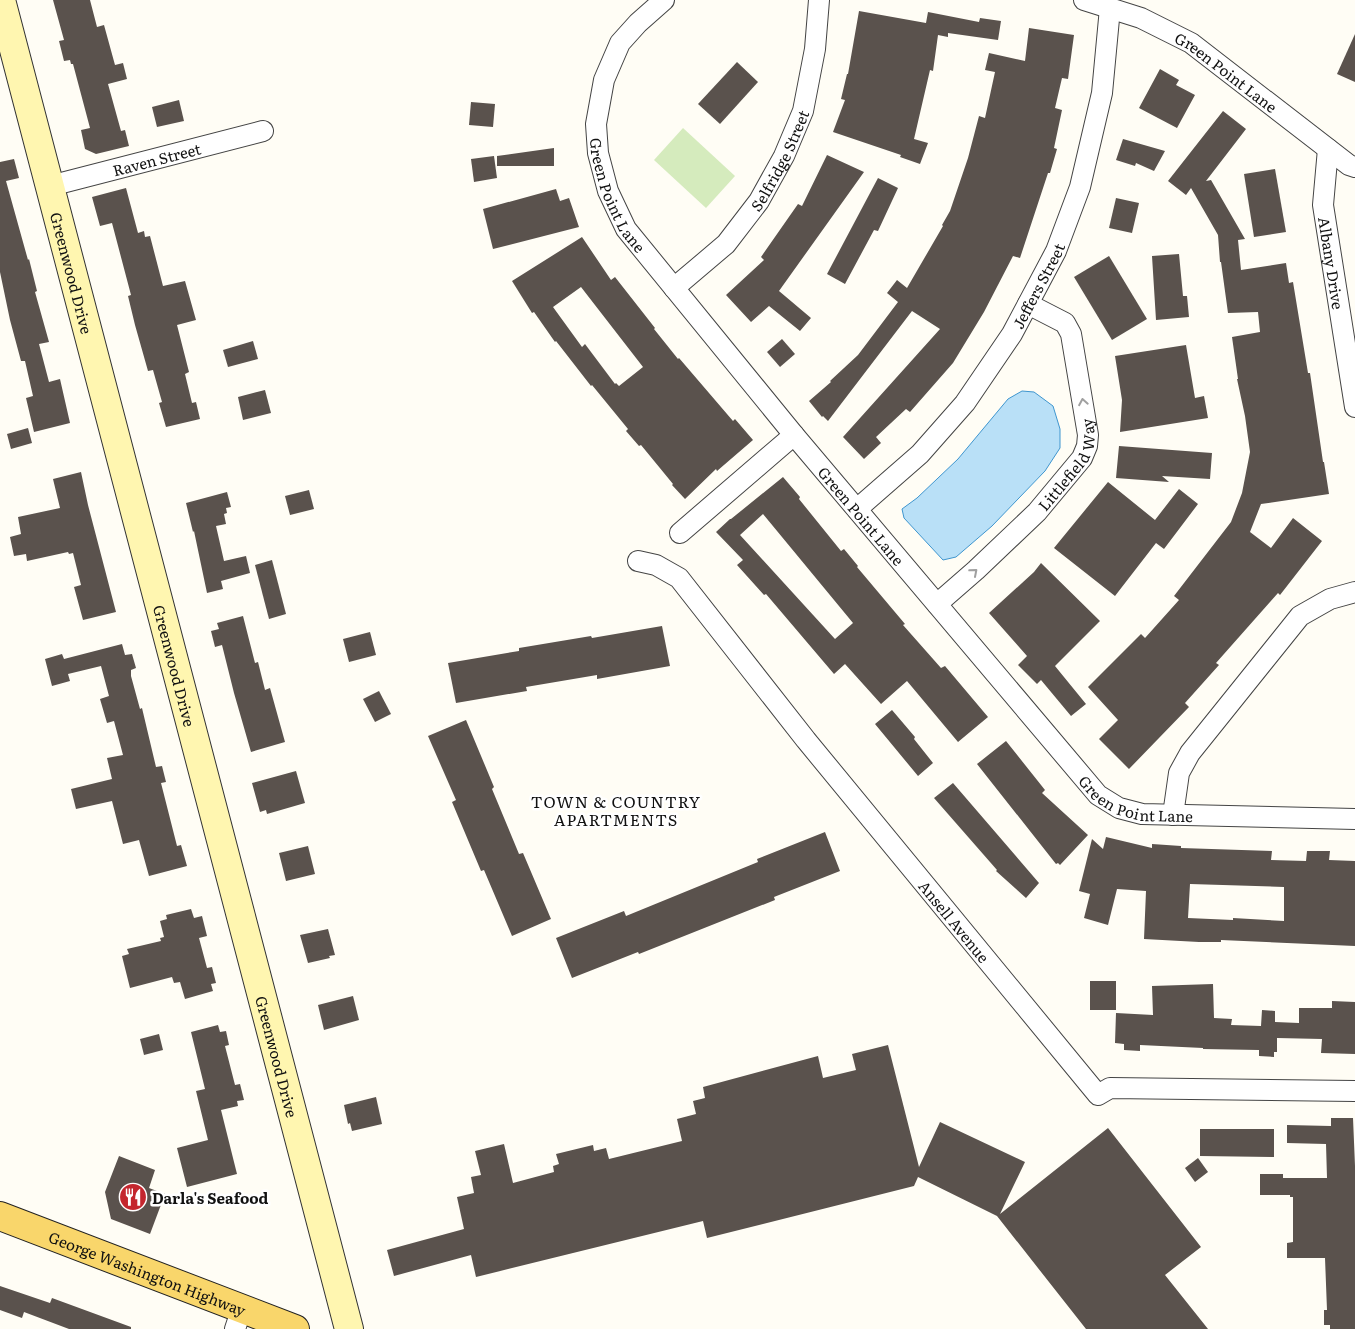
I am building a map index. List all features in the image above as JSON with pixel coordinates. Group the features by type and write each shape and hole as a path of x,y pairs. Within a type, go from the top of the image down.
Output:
{"main road":[{"name":"George Washington Highway","path":"0,1216 238,1319 282,1327"}],"street":[{"name":"Greenwood Drive","path":"1,0 349,1329"},
{"name":"Green Point Lane","path":"664,0 638,23 620,43 604,80 596,124 598,153 608,192 626,229 794,435 1098,795 1119,808 1142,814 1355,819"},
{"name":"Selfridge Street","path":"674,288 726,244 759,201 784,156 803,111 815,50 818,0"},
{"name":"Green Point Lane","path":"1084,0 1141,18 1191,43 1348,165 1355,167"},
{"name":"Jeffers Street","path":"857,509 920,454 965,402 1012,334 1056,251 1080,187 1102,93 1110,8"},
{"name":"Raven Street","path":"50,186 263,131"},
{"name":"Albany Drive","path":"1328,149 1323,205 1355,406"},
{"name":"Littlefield Way","path":"937,604 1037,512 1082,458 1087,446 1088,434 1071,334 1065,324 1028,304"},
{"path":"680,533 794,435"},
{"name":"Ansell Avenue","path":"638,560 656,565 679,578 806,740 1098,1096 1110,1088 1355,1092"},
{"path":"1173,815 1179,774 1190,753 1300,616 1330,598 1355,592"}],"green space":[{"path":"683,128 735,176 706,208 654,160"}],"water":[{"path":"1022,391 1034,392 1053,406 1060,429 1060,448 1045,471 992,526 956,557 943,560 904,518 902,509 917,498 958,459 1008,399"}],"building":[{"path":"53,0 90,0 97,27 104,25 115,65 123,63 127,79 108,84 121,131 125,130 129,146 96,154 85,149 81,130 90,128 73,64 71,64 70,60 64,61 59,41 64,40"},
{"path":"859,11 926,23 928,12 979,22 980,18 1001,21 998,40 948,33 948,37 938,35 933,71 930,70 914,139 928,143 920,164 900,157 901,155 833,132 845,100 841,99 848,74"},
{"path":"1029,28 1074,35 1068,79 1062,78 1055,108 1062,110 1054,148 1057,149 1020,258 1013,256 984,312 953,363 910,412 906,409 876,437 881,443 864,459 843,437 940,329 912,311 828,421 822,417 809,401 858,355 898,302 887,293 897,280 907,288 950,211 968,158 979,116 985,118 995,72 985,70 989,53 1025,61"},
{"path":"1355,34 1355,82 1337,74"},
{"path":"737,62 758,82 720,124 698,104"},
{"path":"1160,69 1179,80 1176,85 1195,95 1177,128 1139,108"},
{"path":"179,100 184,121 157,127 152,107"},
{"path":"471,102 495,104 493,127 469,125"},
{"path":"1223,111 1246,129 1206,181 1211,180 1245,239 1238,240 1241,270 1286,263 1289,283 1293,282 1308,373 1310,373 1329,494 1261,504 1250,532 1271,548 1293,518 1322,541 1280,595 1278,593 1216,663 1219,665 1185,703 1189,707 1129,769 1099,739 1118,720 1088,687 1141,634 1145,638 1179,600 1174,596 1231,522 1242,493 1250,452 1237,379 1232,337 1260,332 1258,312 1228,313 1218,235 1191,188 1186,195 1168,181"},
{"path":"1123,139 1165,151 1154,171 1136,163 1135,166 1116,160"},
{"path":"554,148 554,166 497,166 497,156"},
{"path":"827,155 864,172 779,291 811,318 800,331 769,306 751,322 726,295 764,260 761,257 798,204 802,206"},
{"path":"494,156 497,178 474,182 471,159"},
{"path":"14,159 19,178 6,181 29,259 37,291 35,292 49,342 39,344 49,382 60,379 70,423 34,432 26,398 33,396 25,361 21,361 10,320 0,272 0,162"},
{"path":"1275,169 1286,232 1254,237 1244,174"},
{"path":"878,178 898,188 878,231 874,230 845,284 827,274"},
{"path":"126,188 138,233 144,231 145,237 150,236 163,286 185,281 196,320 177,325 189,372 185,374 192,403 196,402 200,419 166,427 159,403 162,402 153,370 148,371 135,325 128,296 131,295 112,223 100,226 92,197"},
{"path":"556,189 560,201 569,198 579,227 493,249 483,209"},
{"path":"1116,198 1139,203 1132,233 1109,228"},
{"path":"582,237 611,280 615,277 678,359 733,421 735,419 753,440 717,471 716,469 685,499 641,445 639,446 626,431 628,429 555,342 534,312 532,313 512,281","holes":["581,287 643,367 619,386 615,384 585,344 582,347 553,307"]},
{"path":"1179,254 1183,296 1187,296 1189,317 1156,320 1152,256"},
{"path":"1109,256 1147,319 1112,340 1074,277"},
{"path":"782,339 795,354 780,367 767,352"},
{"path":"253,341 258,359 228,367 223,350"},
{"path":"1186,345 1195,398 1204,396 1208,418 1120,432 1122,400 1115,356"},
{"path":"265,390 271,413 243,420 238,397"},
{"path":"28,428 32,443 11,449 7,434"},
{"path":"1119,446 1212,453 1210,479 1162,476 1169,482 1116,478"},
{"path":"81,472 116,612 83,620 74,587 81,585 73,553 69,554 68,552 27,561 26,554 14,556 10,537 21,534 18,517 60,508 53,479"},
{"path":"783,477 841,551 844,549 905,624 903,625 941,668 945,666 988,717 958,742 907,681 881,704 845,664 834,674 766,594 764,595 737,565 743,560 716,532","holes":["763,514 853,623 835,639 740,535"]},
{"path":"1108,482 1155,520 1179,489 1198,504 1164,549 1156,543 1115,596 1054,548"},
{"path":"309,490 314,509 290,515 285,496"},
{"path":"227,492 231,507 226,508 227,513 224,514 226,524 216,526 224,561 246,556 250,573 221,581 223,589 207,593 186,503"},
{"path":"272,560 286,614 269,619 255,565"},
{"path":"1041,563 1100,621 1055,666 1086,704 1071,716 1041,680 1037,684 1018,665 1027,656 989,613 1034,572"},
{"path":"243,616 255,663 258,662 265,690 270,688 285,742 251,752 222,645 215,647 211,631 219,629 217,623"},
{"path":"662,626 670,666 597,679 597,675 526,687 527,691 456,703 448,663 519,651 519,648"},
{"path":"370,632 376,655 349,662 343,639"},
{"path":"122,644 125,655 132,654 136,668 131,670 131,676 140,709 142,708 156,767 162,766 166,782 161,783 177,846 181,845 187,866 149,876 139,840 123,844 112,801 76,809 71,789 112,779 107,758 123,755 114,721 107,723 100,699 109,696 101,666 68,674 70,681 52,686 45,659 62,654 64,659"},
{"path":"379,691 391,714 375,722 363,699"},
{"path":"892,710 915,737 914,739 933,763 918,776 875,724"},
{"path":"466,720 519,854 523,853 551,919 512,936 484,870 481,871 452,802 456,800 428,736"},
{"path":"1006,741 1045,790 1042,793 1088,835 1060,865 1056,864 977,764"},
{"path":"296,771 305,803 267,814 266,810 260,812 252,783"},
{"path":"953,783 1039,883 1026,898 996,871 934,798"},
{"path":"825,832 840,871 774,897 775,900 639,954 638,952 572,978 556,938 624,911 626,916 758,862 757,859"},
{"path":"1106,837 1152,848 1152,844 1181,846 1181,848 1272,851 1271,860 1306,861 1307,851 1330,851 1329,860 1355,861 1355,946 1221,940 1221,942 1199,942 1144,939 1146,891 1117,889 1108,925 1084,918 1090,894 1079,891 1092,839 1103,849","holes":["1190,884 1284,887 1284,921 1188,918"]},
{"path":"308,846 315,874 286,881 279,853"},
{"path":"191,909 194,918 202,916 207,936 199,938 207,968 212,967 216,983 211,984 213,991 185,999 180,982 174,983 172,977 130,988 122,956 129,954 127,949 161,941 160,938 164,937 160,921 167,919 166,915"},
{"path":"328,929 335,955 308,963 300,935"},
{"path":"1090,981 1116,981 1116,1010 1090,1010"},
{"path":"1213,984 1214,1018 1232,1019 1231,1025 1261,1026 1262,1010 1275,1011 1275,1022 1299,1023 1299,1008 1332,1008 1332,1001 1355,1002 1355,1054 1321,1053 1322,1039 1277,1038 1277,1052 1274,1052 1274,1057 1259,1056 1259,1050 1140,1045 1140,1051 1124,1050 1124,1044 1115,1043 1116,1013 1153,1015 1152,986"},
{"path":"353,996 359,1020 324,1030 318,1005"},
{"path":"218,1025 220,1032 226,1031 229,1045 225,1046 235,1085 240,1084 244,1100 237,1101 238,1106 221,1110 237,1174 187,1187 177,1148 208,1140 196,1091 205,1089 191,1032"},
{"path":"159,1034 163,1050 144,1055 140,1039"},
{"path":"888,1045 919,1167 940,1122 1025,1162 1000,1214 1108,1128 1201,1247 1165,1275 1208,1329 1086,1329 997,1216 918,1177 914,1186 707,1238 703,1221 476,1277 471,1255 394,1276 387,1250 464,1229 457,1197 474,1193 471,1177 481,1175 475,1151 504,1144 513,1183 554,1172 553,1166 559,1164 556,1154 593,1145 594,1151 606,1148 609,1159 682,1141 677,1119 696,1114 693,1101 705,1098 703,1087 818,1056 823,1078 856,1070 852,1054"},
{"path":"376,1097 382,1124 352,1131 350,1123 348,1124 344,1105"},
{"path":"1331,1118 1353,1118 1355,1166 1355,1329 1330,1329 1330,1325 1324,1325 1324,1310 1327,1310 1325,1258 1287,1258 1287,1243 1293,1242 1293,1197 1290,1197 1290,1195 1260,1195 1260,1174 1283,1174 1283,1178 1327,1178 1326,1144 1287,1143 1287,1125 1331,1126"},
{"path":"1200,1129 1274,1129 1274,1157 1200,1156"},
{"path":"119,1156 155,1170 149,1188 165,1194 150,1234 111,1219 105,1192"},
{"path":"1198,1158 1208,1172 1195,1182 1185,1168"},
{"path":"0,1286 50,1303 52,1298 131,1327 131,1329 69,1329 24,1312 22,1318 0,1310"}],"place":[{"name":"Darla's Seafood","path":"133,1197"}],"district":[{"name":"TOWN & COUNTRY APARTMENTS","path":"616,810"}]}
